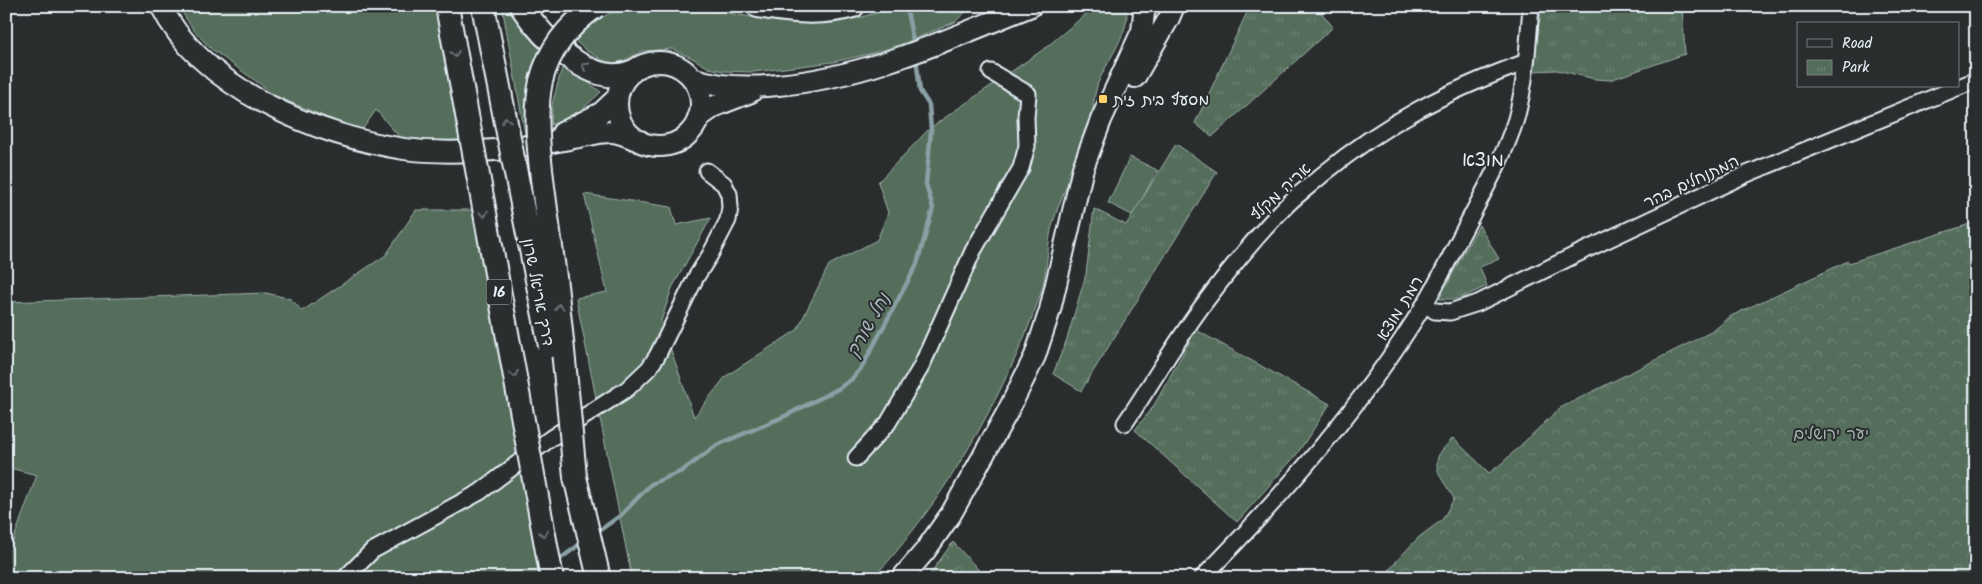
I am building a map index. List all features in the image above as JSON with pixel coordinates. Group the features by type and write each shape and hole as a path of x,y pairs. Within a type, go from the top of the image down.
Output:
{"highway":[{"name":"16","path":"447,6 552,578"},
{"name":"דרך אריאל שרון","path":"483,6 575,477 598,578"},
{"path":"521,6 542,33 566,54 588,69 609,76 623,76 631,72"},
{"path":"575,477 560,319 540,163 538,102 544,72 560,39 576,21 596,6"},
{"path":"758,6 803,12 854,6"}],"main road":[{"path":"161,6 175,30 189,47 226,80 252,96 281,111 325,129 365,141 426,151 478,151 530,146 613,132 658,145 671,143 688,134 698,118 715,106 764,87"},
{"path":"988,24 1012,6"},
{"path":"692,78 722,86 764,87 812,82 890,63 947,42 968,31 1031,6"},
{"path":"902,578 951,514 1008,411 1035,356 1050,310 1083,168 1092,141 1142,31 1144,14 1142,6"},
{"path":"1128,64 1148,30 1155,6"},
{"path":"1071,217 1112,122 1140,66 1169,18 1174,6"},
{"path":"640,141 623,125 619,115 618,98 624,80 631,72 648,63 664,62 683,70 692,78 698,89 700,100 698,118"},
{"path":"530,146 587,122 606,110 618,98"}],"street":[{"name":"רמת מוצא","path":"1202,578 1256,522 1317,453 1389,358 1425,304 1503,152 1515,120 1522,92 1531,6"},
{"name":"אריה מקלף","path":"1125,423 1208,297 1258,236 1289,203 1352,150 1392,123 1442,96 1479,79 1526,62"},
{"path":"856,458 888,423 916,375 973,251 1021,168 1027,146 1026,117 1028,94 991,72"},
{"name":"המתנחלים בהר","path":"1960,87 1976,80"},
{"name":"המתנחלים בהר","path":"1425,304 1435,311 1450,312 1478,303 1739,178 1957,88"},
{"path":"345,578 372,551 480,492 550,438 627,389 649,368 728,220 729,194 724,184 707,171"}],"green space":[{"path":"178,6 436,6 463,141 441,143 401,139 376,110 362,130 278,97 210,48 193,29"},
{"path":"502,6 509,6 526,34 544,53 531,79 525,134"},
{"path":"624,6 691,6 778,22 812,24 858,18 900,6 972,6 955,22 905,43 873,53 833,62 753,72 723,71 709,68 672,49 643,51 623,61 614,63 602,60 575,41 597,20"},
{"path":"1096,6 1125,6 1127,15 1126,25 1097,86 1091,120 1084,143 1059,204 1051,230 1045,278 1030,324 1002,386 970,446 933,503 899,548 872,578 632,578 576,298 607,292 584,194 671,207 676,225 711,218 672,288 661,321 694,417 726,376 797,330 829,265 877,240 888,213 878,182 930,128 1044,49"},
{"path":"1250,6 1316,6 1333,27 1212,137 1195,123"},
{"path":"1542,6 1620,6 1623,11 1653,6 1682,6 1685,54 1610,80 1595,79 1557,70 1531,71"},
{"path":"563,64 601,92 575,116 551,125 552,105"},
{"path":"1176,144 1217,172 1081,391 1053,374 1067,339 1086,274 1094,209 1126,225"},
{"path":"1130,157 1157,170 1134,216 1108,203"},
{"path":"416,210 477,210 542,578 6,578 6,560 37,475 6,467 6,302 266,293 291,299 302,311 386,255"},
{"name":"יער ירושלים","path":"1976,222 1976,578 1383,578 1419,537 1442,520 1454,499 1439,474 1437,463 1441,452 1453,438 1489,473 1560,408 1713,331 1731,316 1848,261 1849,263"},
{"path":"1479,225 1499,259 1480,267 1487,286 1459,299 1439,299"},
{"path":"1196,330 1330,404 1297,454 1237,522 1135,430 1153,407"},
{"path":"953,542 986,578 927,578"}],"waterway":[{"name":"נחל שורק","path":"906,6 914,46"},
{"name":"נחל שורק","path":"596,533 621,515 651,484 682,471 717,445 783,417 838,389 852,379 862,367 917,264 933,208 926,184 931,130 929,105 920,91 916,57"},
{"name":"נחל שורק","path":"556,562 584,541"},
{"name":"נחל שורק","path":"536,578 544,571"}],"place":[{"name":"מסעף בית זית","path":"1103,99"}],"district":[{"name":"מוצא","path":"1483,159"}]}
